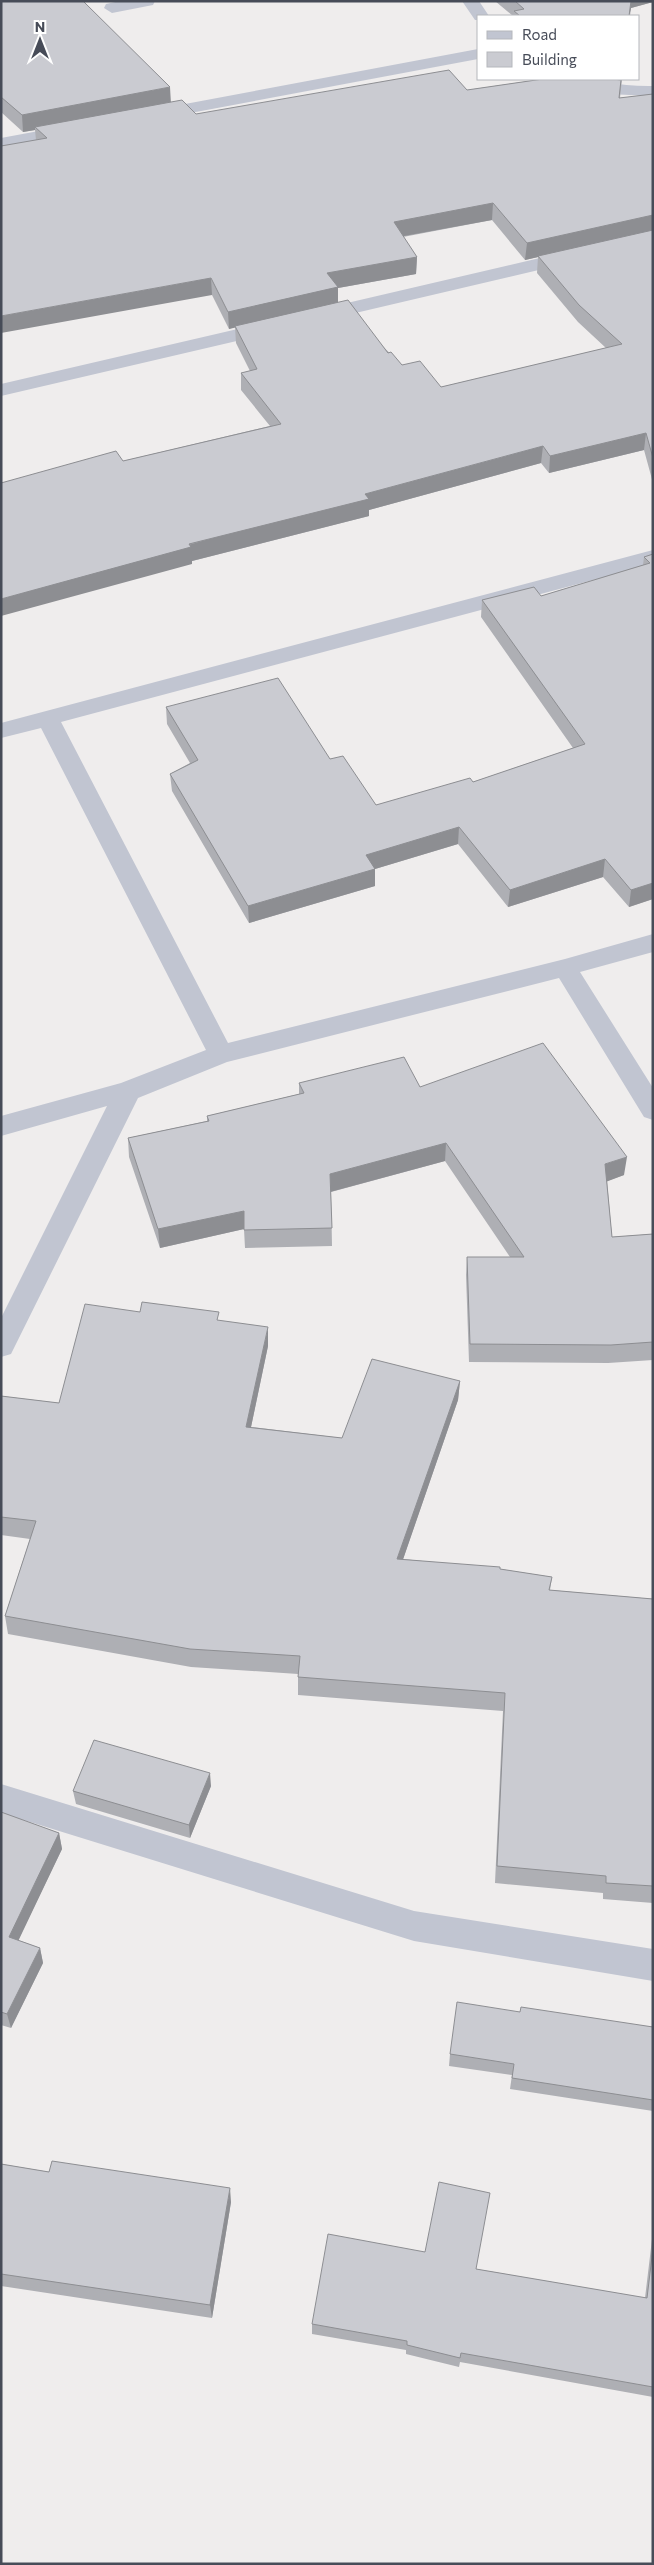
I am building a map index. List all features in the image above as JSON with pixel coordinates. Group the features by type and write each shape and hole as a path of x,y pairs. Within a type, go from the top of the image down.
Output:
{"street":[{"path":"112,8 147,1"},
{"path":"470,1 480,15"},
{"path":"137,118 477,54"},
{"path":"566,80 580,84 640,92 653,91"},
{"path":"1,143 89,126"},
{"path":"1,390 594,252"},
{"path":"1,731 653,557"},
{"path":"48,720 221,1054"},
{"path":"1,1126 128,1091 221,1054 565,968 653,943"},
{"path":"565,968 653,1110"},
{"path":"1,1346 128,1091"},
{"path":"1,1798 414,1926 653,1965"}],"building":[{"path":"1,1 83,1 170,87 22,115 1,97"},
{"path":"515,1 631,1 629,15 519,15 514,11 524,9"},
{"path":"449,70 467,90 536,80 621,80 619,98 653,94 653,215 527,243 493,203 394,222 417,257 327,273 338,287 228,312 211,278 1,316 1,146 47,138 35,127 182,100 196,114"},
{"path":"653,230 653,458 646,433 550,456 543,446 365,494 369,499 189,544 191,547 1,599 1,483 116,451 123,461 281,424 241,373 257,369 235,326 348,300 388,353 391,352 402,365 420,361 441,387 622,344 579,305 538,256"},
{"path":"653,554 653,883 631,890 605,859 510,890 459,827 366,855 375,869 248,906 170,774 198,760 166,707 278,678 330,759 343,756 376,805 470,778 473,782 585,744 482,600 534,587 541,596 650,563 644,557"},
{"path":"543,1043 627,1157 605,1164 612,1237 653,1234 653,1342 611,1345 470,1344 467,1257 524,1257 446,1143 330,1174 332,1228 244,1230 244,1211 158,1229 128,1138 209,1121 207,1116 304,1093 299,1083 404,1057 420,1087"},
{"path":"142,1302 219,1312 217,1320 268,1327 246,1427 342,1438 372,1359 460,1381 397,1559 500,1567 500,1569 552,1577 549,1590 653,1599 653,1886 606,1883 606,1876 497,1866 505,1693 298,1677 300,1656 190,1649 5,1616 36,1521 1,1517 1,1396 59,1403 85,1304 140,1312"},
{"path":"94,1740 210,1773 189,1825 73,1791"},
{"path":"1,1812 59,1833 9,1937 40,1948 7,2014 1,2012"},
{"path":"457,2002 520,2012 521,2007 653,2027 653,2100 512,2078 514,2064 450,2054"},
{"path":"52,2161 230,2188 210,2305 1,2274 1,2164 49,2172"},
{"path":"439,2182 490,2193 476,2269 647,2298 653,2248 653,2387 461,2353 460,2358 407,2345 407,2341 312,2324 328,2234 425,2252"}]}
